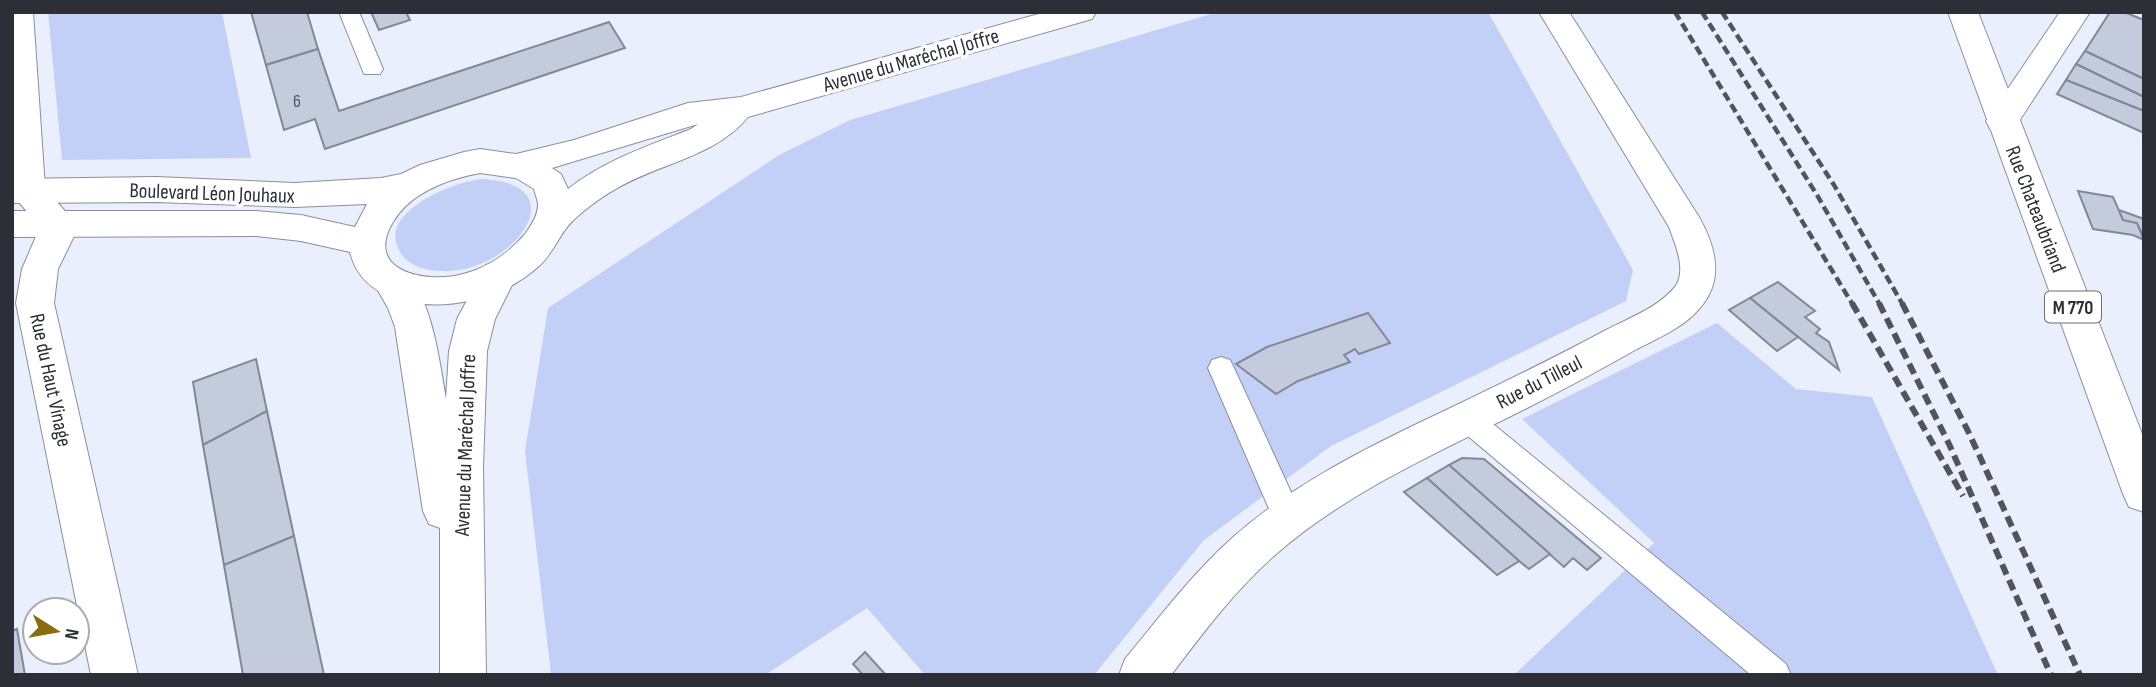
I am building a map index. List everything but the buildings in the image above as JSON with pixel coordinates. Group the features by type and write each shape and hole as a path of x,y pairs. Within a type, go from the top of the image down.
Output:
{"street":[{"path":"18,12 17,202 58,224"},
{"name":"Avenue du Maréchal Joffre","path":"519,165 580,150 688,114 741,108 1081,12"},
{"name":"Rue du Tilleul","path":"1142,675 1224,574 1288,518 1363,469 1505,401 1664,317 1681,306 1693,292 1698,279 1696,248 1686,226 1554,12"},
{"name":"M 770","path":"1963,12 2002,121"},
{"path":"2002,121 2075,12"},
{"name":"Avenue du Maréchal Joffre","path":"554,218 600,182 636,163 703,137 741,108"},
{"name":"Rue Chateaubriand","path":"2002,121 2144,494"},
{"path":"494,161 519,165 546,181 555,198 554,218 536,249 499,275 470,286 441,291 414,289 391,282 382,276 371,261 368,244 374,223 380,213 410,185 437,172 466,163 494,161"},
{"name":"Boulevard Léon Jouhaux","path":"17,202 172,190 329,196 370,193 410,185"},
{"name":"Boulevard Léon Jouhaux","path":"58,224 268,224 338,233 368,244"},
{"name":"Rue du Haut Vinage","path":"58,224 57,234 24,307 115,675"},
{"name":"Avenue du Maréchal Joffre","path":"463,675 462,468 468,351 476,319 499,275"},
{"name":"Avenue du Maréchal Joffre","path":"391,282 411,315 421,359 461,621"}],"lane":[{"path":"349,12 372,69"},
{"path":"1221,368 1288,518"},
{"path":"1466,418 1775,675"}],"shaded area":[{"path":"48,12 222,12 251,158 62,160"},
{"path":"1218,12 1488,12 1633,270 1626,301 1331,446 1204,540 1094,675 925,675 867,608 765,675 551,675 525,451 548,308 779,155 850,120"},
{"path":"482,179 512,185 527,196 531,211 525,228 511,245 491,259 467,268 441,271 420,268 402,255 396,240 398,226 406,214 420,203 453,186"},
{"path":"1717,323 1796,389 1872,397 1998,675 1514,675 1654,543 1522,419"}],"railway":[{"path":"1675,12 1853,305"},
{"path":"1702,12 1817,195 1880,305"},
{"path":"1722,12 1834,185 1903,305"},
{"path":"1852,303 1963,496"},
{"path":"1902,303 1969,433 2080,675"},
{"path":"1880,305 1949,444 2051,675"}]}
